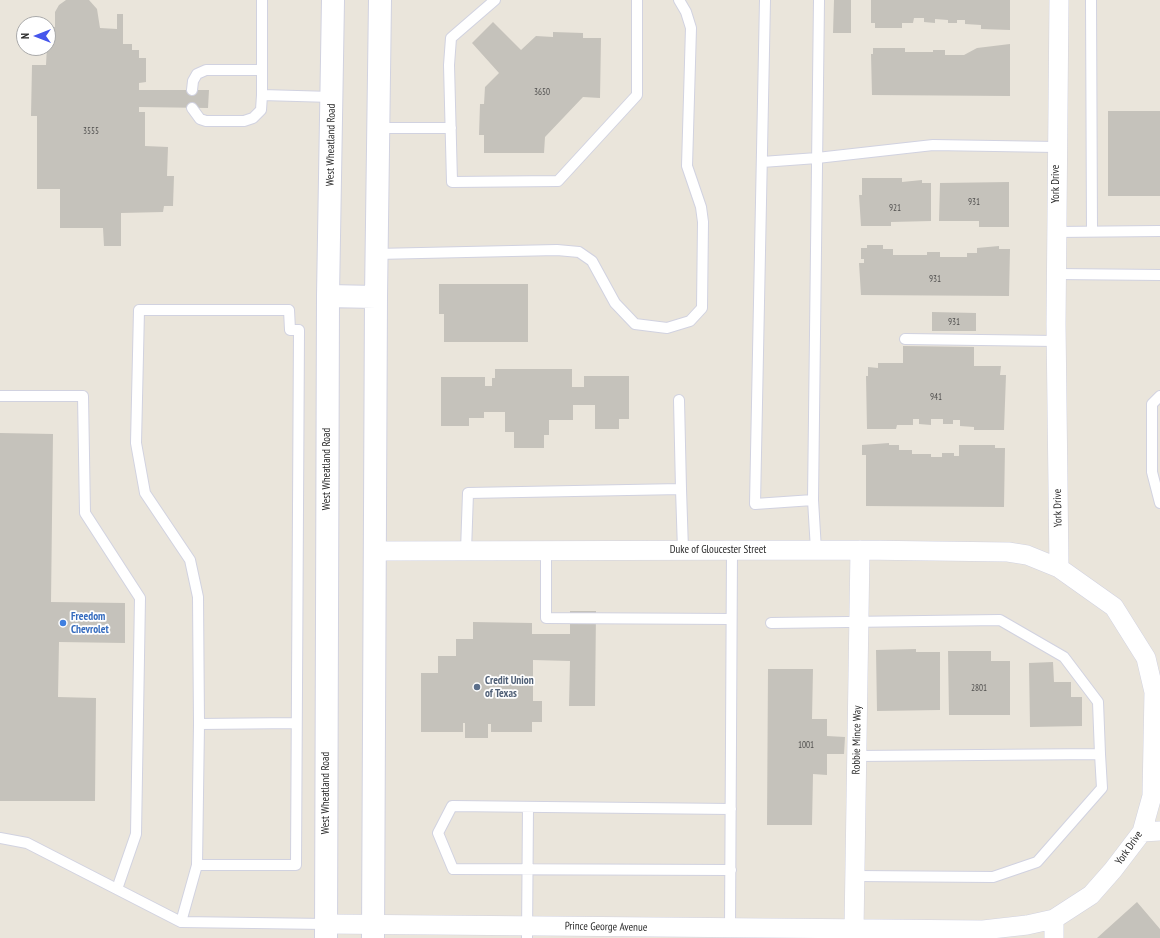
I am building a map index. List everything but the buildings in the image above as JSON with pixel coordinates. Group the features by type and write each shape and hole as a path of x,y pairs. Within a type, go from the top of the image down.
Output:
{"main road":[{"name":"West Wheatland Road","path":"326,931 328,296 334,0"},
{"path":"373,931 376,254 380,0"},
{"path":"328,296 376,296"}],"street":[{"name":"York Drive","path":"1054,919 1091,895 1113,870 1151,832 1154,692 1153,658 1114,607 1059,568 1056,341 1056,147 1059,0"},
{"name":"Duke of Gloucester Street","path":"375,551 860,550 1008,552 1027,555 1059,568"},
{"name":"Robbie Mince Way","path":"854,929 860,550"},
{"name":"Prince George Avenue","path":"326,931 690,933 730,929 835,934 854,929 983,930 1027,925 1054,919"},
{"path":"1054,919 1054,938"}],"lane":[{"path":"192,108 200,118 206,121 244,122 253,118 261,110 262,0"},
{"path":"495,0 451,38 449,65 452,182 558,181 637,95 637,0"},
{"path":"376,254 557,250 579,252 592,261 615,303 635,324 667,328 690,321 702,308 703,222 701,207 687,166 691,28 686,12 679,0"},
{"path":"765,0 754,504 813,500"},
{"path":"816,550 813,500 819,0"},
{"path":"1091,0 1092,231"},
{"path":"192,90 193,81 197,74 206,70 262,70"},
{"path":"262,94 332,97"},
{"path":"378,128 451,128"},
{"path":"762,162 933,146 1056,147"},
{"path":"1056,232 1160,231"},
{"path":"1056,274 1160,275"},
{"path":"181,922 197,865 199,724 198,597 190,560 145,493 136,442 139,310 289,310 290,330 299,330 296,865 197,865"},
{"path":"905,340 1056,341"},
{"path":"0,396 83,396 85,513 140,598 136,834 117,889"},
{"path":"1160,396 1152,404 1152,472 1160,503"},
{"path":"679,400 683,550"},
{"path":"466,551 468,493 681,489"},
{"path":"730,929 732,550"},
{"path":"546,551 546,618 731,619"},
{"path":"771,623 1000,620 1064,657 1098,702 1102,788 1037,862 993,877 855,876"},
{"path":"199,724 296,723"},
{"path":"857,756 1100,754"},
{"path":"731,809 452,806 438,833 453,869 731,870"},
{"path":"527,932 528,806"},
{"path":"0,838 27,843 181,922 326,931"}],"place":[{"name":"Freedom Chevrolet","path":"63,623"},
{"name":"Credit Union of Texas","path":"477,687"}]}
